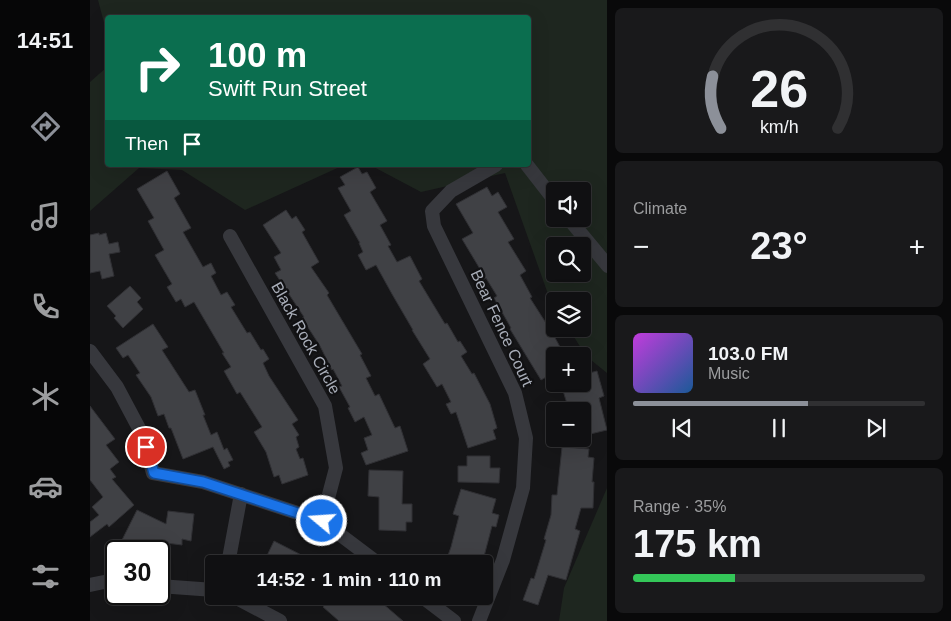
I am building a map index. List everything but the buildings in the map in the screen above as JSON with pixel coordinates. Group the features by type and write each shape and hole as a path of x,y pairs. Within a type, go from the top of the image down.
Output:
{"street":[{"name":"Bear Fence Court","path":"479,621 502,560 523,488 526,438 515,393 434,226 432,211 451,191 493,167"},
{"path":"529,167 546,189"},
{"path":"575,227 607,266"},
{"name":"Black Rock Circle","path":"230,236 324,406 336,468 322,521"},
{"path":"90,351 117,387 142,434 154,473 203,482 322,521 366,555"},
{"path":"230,555 241,494"},
{"path":"90,585 105,582"},
{"path":"170,587 205,589"},
{"path":"250,605 280,621"},
{"path":"433,605 454,621"}],"shaded area":[{"path":"98,0 607,0 607,373 591,360 591,347 580,347 574,337 591,337 591,292 547,292 505,173 421,192 374,167 531,167 531,15 105,15 105,26"},
{"path":"105,69 105,167 340,167 245,210 182,170 139,168 90,211 90,82"},
{"path":"607,488 607,621 559,621 564,588"}],"route":[{"path":"146,447 154,473 203,482 322,521"}]}
